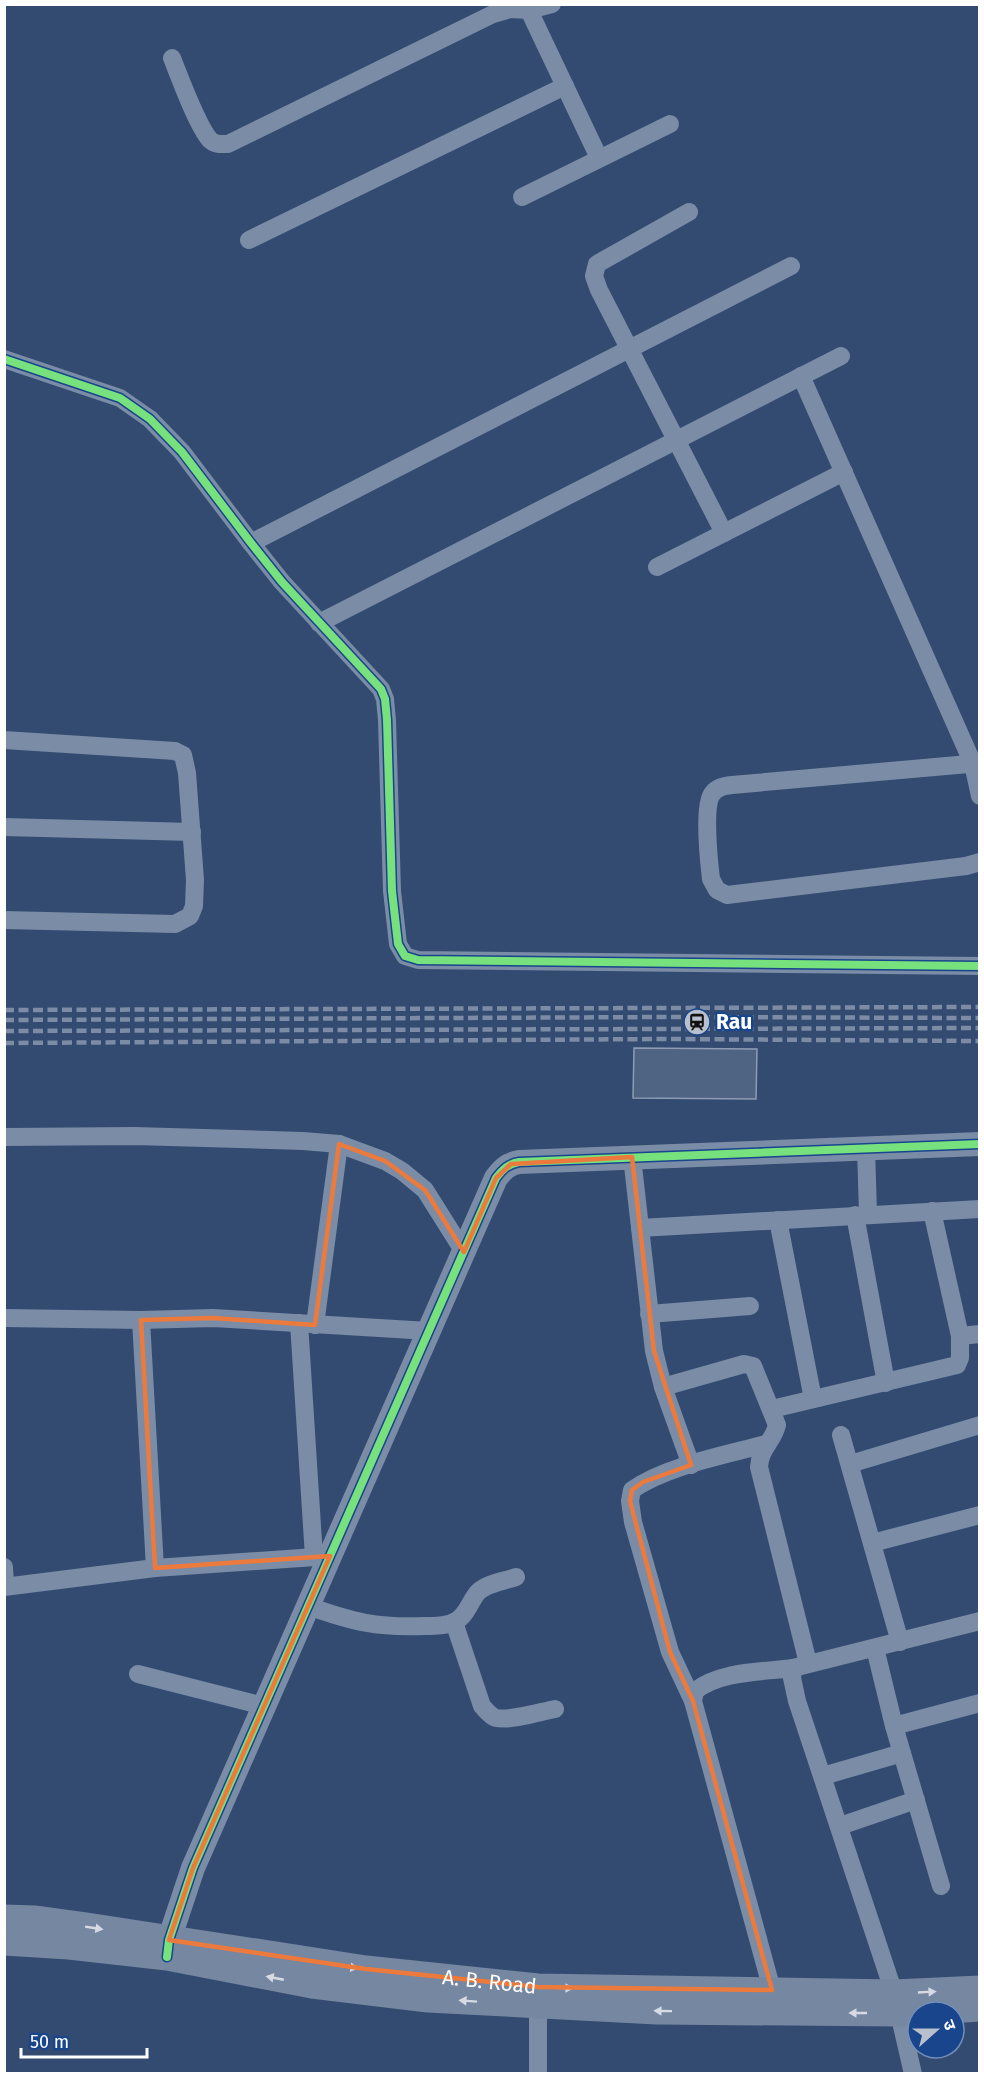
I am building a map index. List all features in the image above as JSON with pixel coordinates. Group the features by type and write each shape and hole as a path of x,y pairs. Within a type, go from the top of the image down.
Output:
{"main road":[{"name":"A. B. Road","path":"4,1918 67,1923 312,1985 428,1999 657,2011 897,2003 980,1989"},
{"name":"A. B. Road","path":"4,1942 168,1949 538,1987 772,1990 897,2003 980,2008"}],"street":[{"path":"172,58 202,127 211,141 228,144 493,14 510,9 552,4"},
{"path":"527,7 599,158"},
{"path":"249,240 565,86"},
{"path":"522,196 670,124"},
{"path":"689,212 597,264 594,276 599,290 724,533"},
{"path":"251,543 791,266"},
{"path":"319,622 841,356"},
{"path":"4,359 120,398 150,418 182,452 251,543 381,689 385,699 392,891 398,944 405,956 418,960 980,966"},
{"path":"801,376 976,763 980,796"},
{"path":"657,567 844,472"},
{"path":"4,740 175,751 183,755 186,762 192,832 195,896 190,916 175,924 4,920"},
{"path":"976,763 719,787 711,795 707,807 711,879 717,890 727,896 942,869 980,862"},
{"path":"4,827 192,832"},
{"path":"4,1137 135,1136 339,1144 385,1161 402,1171 425,1191 464,1252"},
{"path":"322,1557 307,1324 339,1144"},
{"path":"168,1949 193,1868 308,1606 322,1557 429,1331 496,1178 503,1168 511,1164 632,1157 980,1144"},
{"path":"866,1148 862,1215 886,1383"},
{"path":"632,1157 654,1351 663,1388 691,1465"},
{"path":"640,1228 980,1209"},
{"path":"772,1409 957,1365 960,1358 960,1336 932,1211"},
{"path":"778,1220 813,1399"},
{"path":"649,1314 750,1306"},
{"path":"4,1318 141,1320 213,1318 429,1331"},
{"path":"141,1320 154,1568"},
{"path":"960,1336 980,1334"},
{"path":"663,1388 744,1365 753,1366 772,1409 777,1425 774,1434 760,1455 759,1467 800,1665 792,1678 797,1701 897,2003 913,2073"},
{"path":"850,1464 980,1425"},
{"path":"841,1434 900,1642"},
{"path":"766,1444 691,1465 644,1482 632,1490 630,1501 633,1522 670,1652 693,1701 772,1990"},
{"path":"872,1543 980,1515"},
{"path":"4,1568 5,1586 154,1568 322,1557"},
{"path":"308,1606 369,1625 400,1627 437,1625 454,1622 462,1617 483,1587 516,1577"},
{"path":"693,1701 695,1690 703,1684 875,1648 980,1621"},
{"path":"454,1622 482,1706 488,1713 496,1718 555,1709"},
{"path":"875,1648 894,1726 941,1886"},
{"path":"138,1674 264,1706"},
{"path":"894,1726 980,1703"},
{"path":"823,1776 902,1753"},
{"path":"840,1826 916,1800"},
{"path":"538,2006 538,2073"}],"highlighted area":[{"path":"339,1144 385,1161 425,1190 464,1252 496,1178 511,1164 632,1157 654,1351 691,1465 643,1482 632,1490 630,1501 670,1652 693,1701 772,1990 538,1987 366,1969 169,1940 193,1868 330,1556 155,1568 141,1320 213,1318 315,1325"}],"building":[{"path":"634,1048 757,1049 756,1099 633,1098"}],"railway":[{"path":"4,1010 980,1007"},
{"path":"4,1020 980,1018"},
{"path":"4,1031 980,1028"},
{"path":"4,1043 670,1039 980,1041"}],"cycle path":[{"path":"4,359 120,398 150,419 182,452 282,582 381,689 385,699 387,720 392,891 398,944 405,956 418,960 980,966"},
{"path":"167,1957 169,1940 193,1868 496,1178 503,1170 519,1162 980,1144"}],"place":[{"name":"Rau","path":"697,1022"}]}
